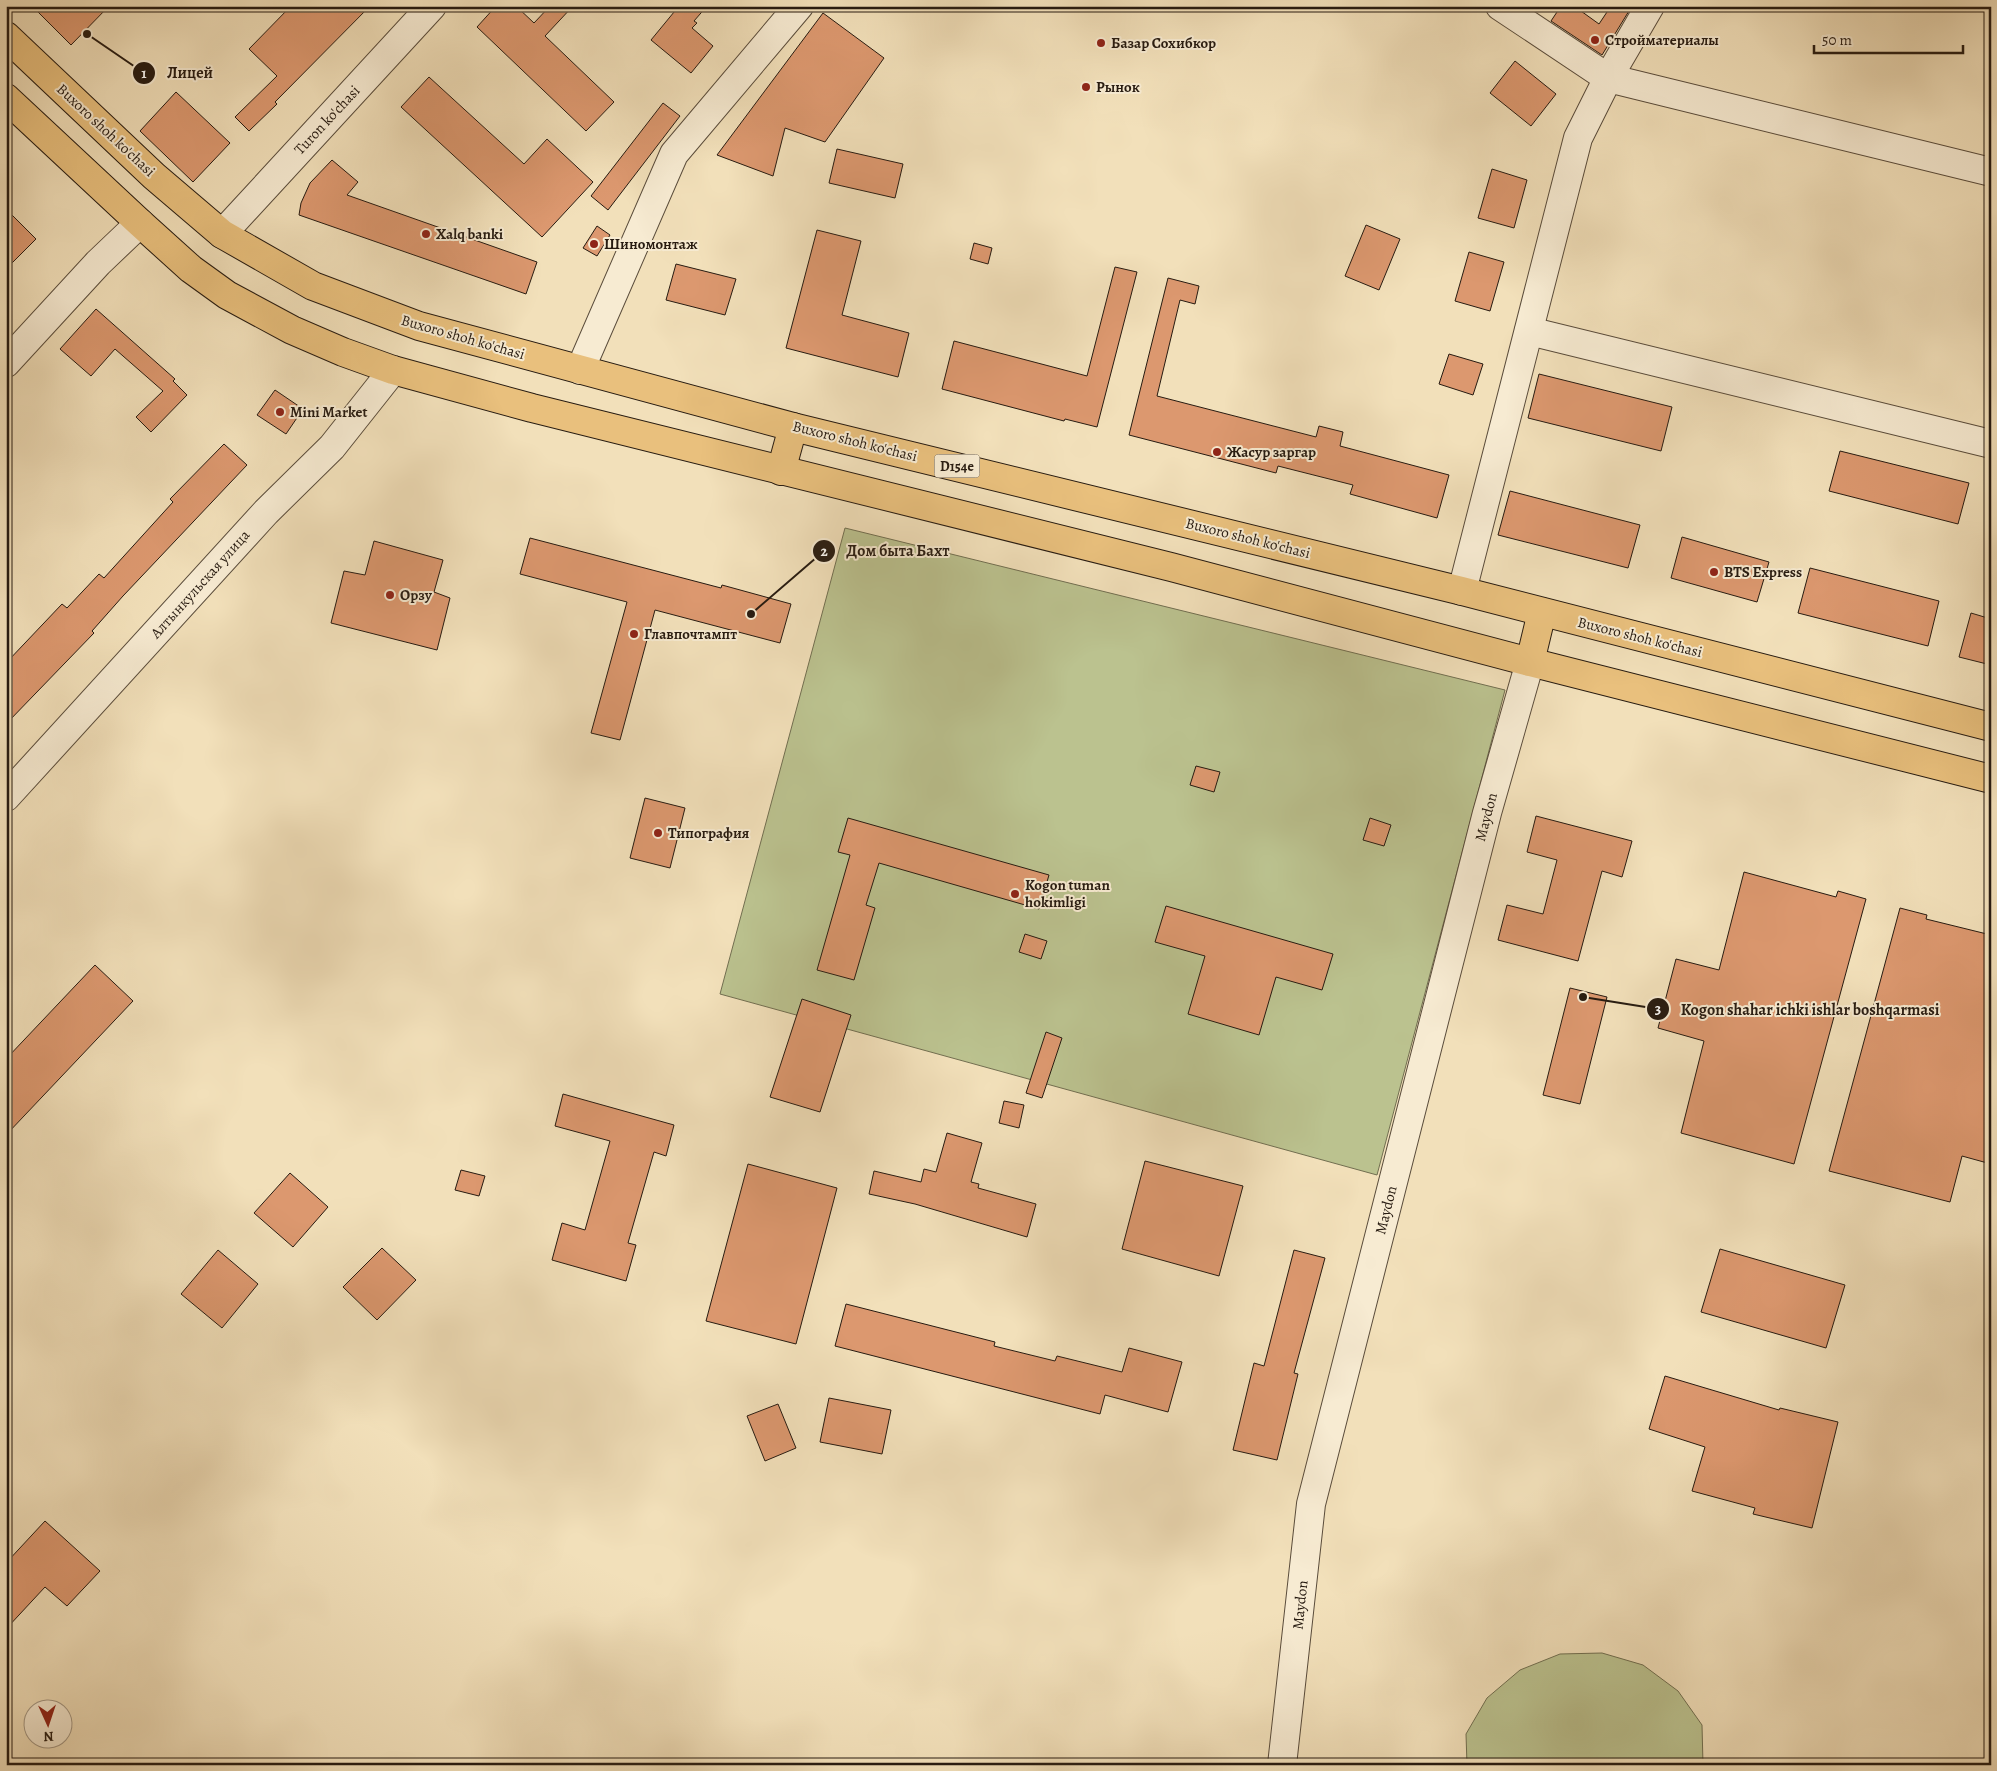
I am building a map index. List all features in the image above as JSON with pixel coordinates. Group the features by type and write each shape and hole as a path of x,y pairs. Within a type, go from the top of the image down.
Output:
{"main road":[{"name":"Buxoro shoh ko'chasi","path":"6,36 154,176 222,234 313,286 384,314 419,326 793,426 1462,591 1991,727"},
{"path":"6,98 191,269 227,295 292,330 343,352 393,370 781,471 1171,567 1530,662 1991,779"},
{"path":"781,471 793,426"},
{"path":"1530,662 1542,612"}],"street":[{"name":"Turon ko'chasi","path":"222,234 432,6"},
{"path":"580,370 674,154 799,6"},
{"path":"1500,6 1608,78 1991,172"},
{"path":"1462,591 1578,138 1608,78 1650,6"},
{"path":"6,363 98,263 140,223"},
{"path":"1529,331 1991,444"},
{"name":"Алтынкульская улица","path":"6,797 266,512 332,447 393,370"},
{"name":"Maydon","path":"1282,1765 1311,1504 1487,813 1530,662"}],"green space":[{"path":"845,528 1505,690 1377,1175 720,994"},
{"path":"1602,1653 1643,1665 1678,1691 1702,1725 1703,1765 1467,1765 1466,1734 1487,1698 1520,1670 1560,1654"}],"building":[{"path":"32,6 109,6 71,45"},
{"path":"291,6 370,6 249,131 235,117 277,76 249,49"},
{"path":"496,6 516,6 534,23 550,6 573,6 545,36 614,102 586,131 477,27"},
{"path":"679,6 707,6 694,21 697,23 692,28 713,46 691,73 651,40"},
{"name":"Стройматериалы","path":"1561,6 1574,6 1599,24 1611,6 1632,6 1602,55 1551,21"},
{"path":"823,13 884,58 825,142 785,128 773,176 717,155"},
{"path":"1515,61 1556,94 1531,126 1490,93"},
{"path":"429,77 524,164 547,139 593,182 542,237 401,107"},
{"path":"176,92 230,143 193,182 140,131"},
{"path":"663,103 680,116 608,210 591,196"},
{"path":"837,149 903,164 895,198 829,183"},
{"path":"332,160 358,182 347,195 537,262 526,294 299,215 301,203 310,183"},
{"path":"1492,169 1527,180 1514,228 1478,218"},
{"path":"6,209 36,239 6,269"},
{"path":"1366,225 1400,239 1379,290 1345,276"},
{"path":"597,226 610,235 597,256 583,248"},
{"path":"817,230 861,241 842,315 909,333 898,377 786,348"},
{"path":"974,243 992,248 988,264 970,259"},
{"path":"1469,252 1504,262 1490,311 1455,301"},
{"path":"676,264 736,279 725,315 666,300"},
{"path":"1115,267 1137,272 1097,427 1065,419 1064,421 942,389 954,341 1087,376"},
{"path":"1168,278 1199,286 1195,304 1180,300 1157,396 1316,437 1319,426 1343,432 1340,446 1449,475 1437,518 1350,494 1353,485 1278,466 1276,473 1129,435"},
{"path":"96,309 175,379 173,381 187,395 151,432 136,417 163,391 115,349 91,376 60,349"},
{"path":"1449,354 1483,364 1473,395 1439,384"},
{"path":"1539,374 1672,407 1661,451 1528,418"},
{"name":"Mini Market","path":"275,390 303,409 286,434 257,415"},
{"path":"224,444 247,465 123,596 92,631 94,633 6,724 6,663 62,604 67,608 99,574 104,578 173,502 170,499"},
{"path":"1840,451 1969,483 1958,524 1829,491"},
{"path":"1510,491 1640,525 1628,568 1498,535"},
{"path":"1682,537 1769,562 1757,602 1671,578"},
{"name":"Главпочтампт","path":"530,538 721,588 722,585 791,604 780,643 655,610 620,740 591,733 627,602 520,574"},
{"name":"Орзу","path":"374,541 443,560 434,592 450,598 437,650 331,623 344,571 365,575"},
{"path":"1810,568 1939,601 1928,646 1798,613"},
{"path":"1971,613 1991,619 1991,665 1959,657"},
{"path":"1196,766 1220,772 1214,792 1190,785"},
{"name":"Типография","path":"645,798 685,808 670,868 630,858"},
{"path":"1536,816 1632,841 1622,877 1602,871 1578,961 1498,940 1507,905 1543,914 1557,860 1527,852"},
{"name":"Kogon tuman hokimligi","path":"848,818 1049,875 1039,909 879,863 866,905 875,908 854,980 817,970 850,855 838,852"},
{"path":"1370,818 1391,825 1384,846 1363,840"},
{"path":"1744,872 1836,897 1838,891 1866,899 1794,1164 1681,1133 1704,1041 1658,1028 1676,959 1719,970"},
{"path":"1166,906 1333,954 1322,990 1276,977 1259,1035 1188,1014 1205,956 1155,942"},
{"path":"1900,908 1927,915 1926,919 1991,935 1991,1164 1962,1156 1950,1202 1829,1171"},
{"path":"1025,934 1047,941 1041,959 1019,952"},
{"path":"95,965 133,1001 6,1135 6,1059"},
{"path":"1570,988 1607,997 1580,1104 1543,1095"},
{"path":"802,999 851,1015 820,1112 770,1097"},
{"path":"1046,1032 1062,1038 1042,1098 1026,1093"},
{"path":"563,1094 674,1125 666,1156 654,1152 628,1243 636,1245 626,1281 552,1260 562,1223 585,1230 610,1141 555,1126"},
{"path":"1004,1101 1024,1105 1019,1128 999,1123"},
{"path":"947,1133 982,1143 971,1182 979,1184 978,1188 1036,1204 1027,1237 915,1204 869,1194 874,1171 921,1182 924,1169 936,1172"},
{"path":"1145,1161 1243,1186 1219,1276 1122,1249"},
{"path":"748,1164 837,1188 796,1344 706,1321"},
{"path":"461,1170 485,1176 479,1196 455,1190"},
{"path":"290,1173 328,1207 293,1247 254,1213"},
{"path":"382,1248 416,1280 377,1320 343,1287"},
{"path":"1720,1249 1845,1285 1826,1348 1701,1312"},
{"path":"218,1250 258,1284 222,1328 181,1294"},
{"path":"1294,1250 1325,1258 1294,1373 1298,1374 1277,1460 1233,1450 1254,1363 1264,1366"},
{"path":"846,1304 995,1342 994,1346 1055,1361 1057,1356 1122,1372 1129,1348 1182,1362 1168,1412 1105,1395 1100,1414 835,1346"},
{"path":"1665,1376 1779,1410 1780,1408 1838,1422 1812,1528 1753,1514 1755,1508 1692,1491 1705,1447 1649,1429"},
{"path":"829,1398 891,1410 882,1454 820,1442"},
{"path":"778,1404 796,1448 765,1461 747,1416"},
{"path":"45,1521 100,1571 67,1606 45,1587 6,1629 6,1563"}],"place":[{"name":"Лицей","path":"87,34"},
{"name":"Стройматериалы","path":"1595,40"},
{"name":"Базар Сохибкор","path":"1101,43"},
{"name":"Рынок","path":"1086,87"},
{"name":"Xalq banki","path":"426,234"},
{"name":"Шиномонтаж","path":"594,244"},
{"name":"Mini Market","path":"280,412"},
{"name":"Жасур заргар","path":"1217,452"},
{"name":"BTS Express","path":"1714,572"},
{"name":"Орзу","path":"390,595"},
{"name":"Дом быта Бахт","path":"751,614"},
{"name":"Главпочтампт","path":"634,634"},
{"name":"Типография","path":"658,833"},
{"name":"Kogon tuman hokimligi","path":"1015,894"},
{"name":"Kogon shahar ichki ishlar boshqarmasi","path":"1583,997"}]}
